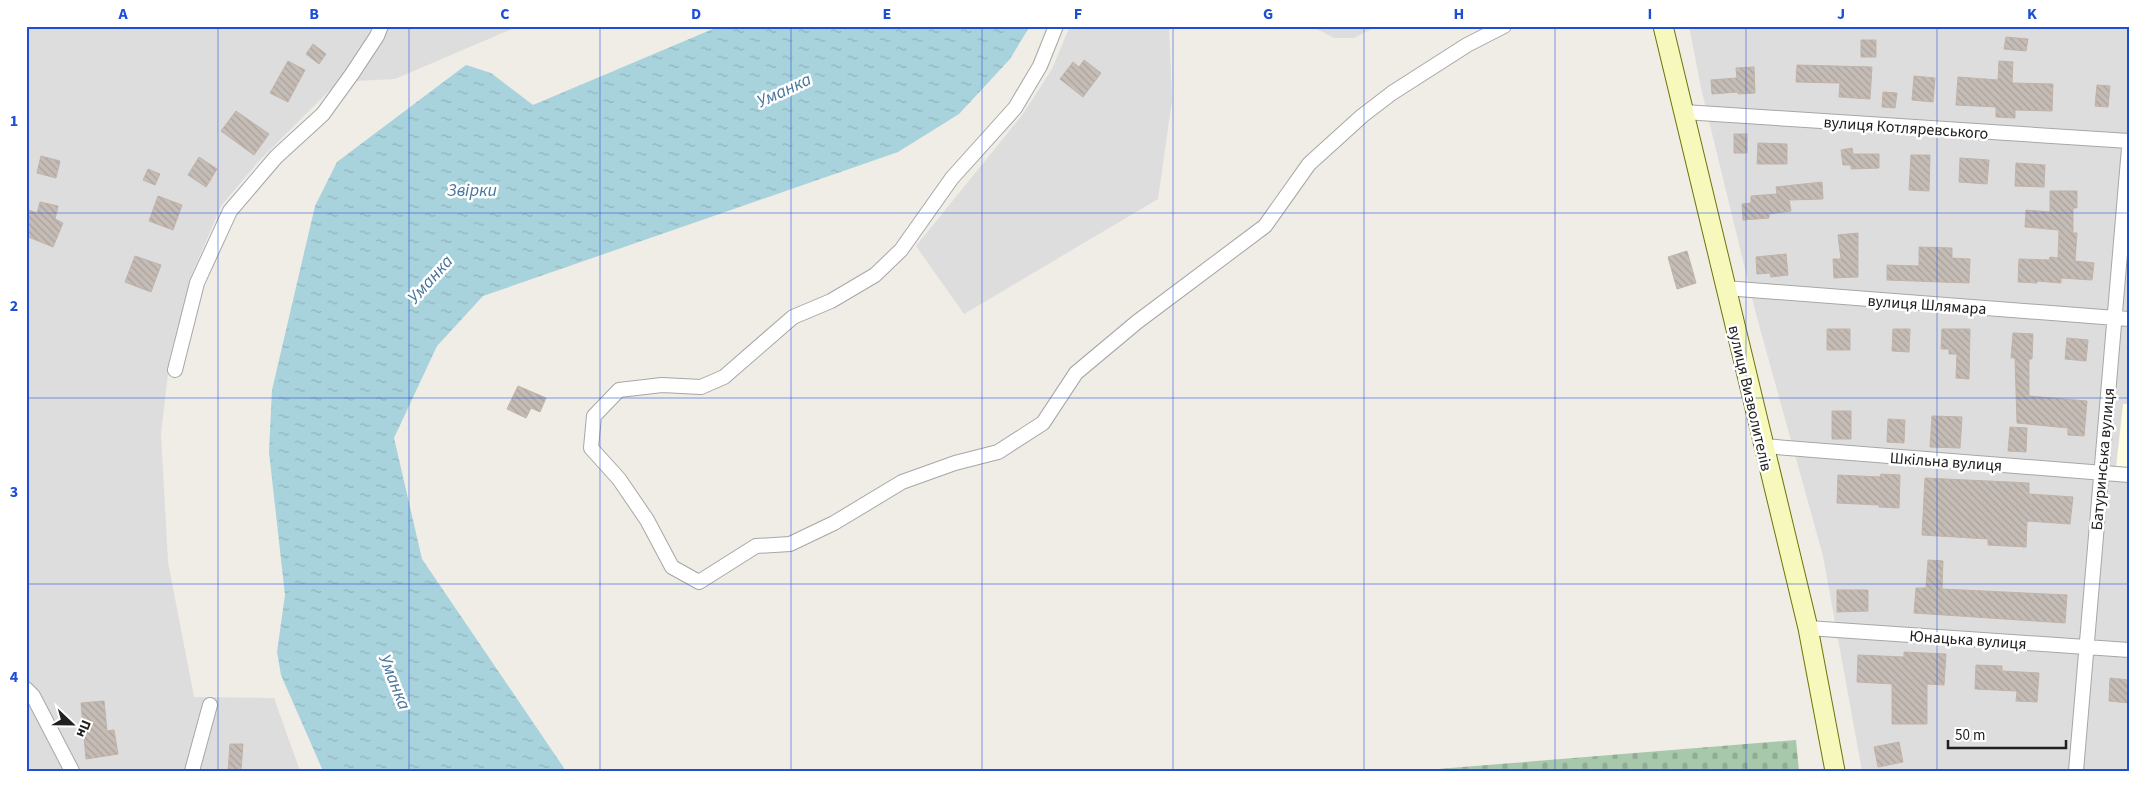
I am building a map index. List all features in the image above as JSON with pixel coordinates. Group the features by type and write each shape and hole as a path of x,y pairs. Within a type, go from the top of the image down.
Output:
{"main road":[{"name":"вулиця Визволителів","path":"1663,26 1808,628 1835,771"}],"street":[{"path":"175,370 197,283 230,211 276,157 323,114 352,74 377,36 381,26"},
{"path":"1056,26 1040,66 1014,108 952,178 902,250 875,274 831,301 793,317 724,378 701,387 662,385 619,390 594,416 590,448 618,480 647,520 672,568 699,582 756,546 790,544 834,523 902,482 955,463 998,452 1028,433 1043,423 1076,374 1137,322 1264,226 1308,164 1362,116 1392,93 1467,45 1504,26"},
{"name":"вулиця Котляревського","path":"1684,112 2129,141"},
{"name":"Батуринська вулиця","path":"2076,771 2129,148"},
{"name":"вулиця Шлямара","path":"1726,288 2129,319"},
{"name":"Шкільна вулиця","path":"1763,446 2129,475"},
{"name":"Юнацька вулиця","path":"1808,628 2129,650"},
{"path":"26,689 33,696 72,771"},
{"path":"192,771 210,705"}],"shaded area":[{"path":"26,26 519,26 395,79 338,82 258,162 221,206 192,274 170,356 161,434 168,562 194,697 274,698 300,771 26,771"},
{"path":"1070,26 1169,26 1172,100 1158,199 964,314 916,246 1023,114 1052,69"},
{"path":"1311,26 1378,26 1354,38 1334,38"},
{"path":"1689,26 2129,26 2129,771 1862,771 1823,556 1756,314 1701,88"},
{"path":"2123,404 2129,404 2129,469 2116,468"}],"green space":[{"path":"1796,740 1799,771 1426,770"}],"water":[{"name":"Звірки","path":"720,26 1030,26 1010,59 959,114 898,152 483,296 437,346 394,438 422,559 566,771 323,771 281,675 277,652 285,595 269,452 272,390 315,206 337,162 466,65 491,73 533,105"}],"building":[{"path":"2006,37 2028,39 2026,51 2004,49"},
{"path":"1861,40 1876,40 1876,57 1861,57"},
{"path":"313,44 326,54 319,64 306,54"},
{"path":"1084,60 1101,73 1083,97 1060,79 1073,62 1079,67"},
{"path":"288,61 305,70 288,102 270,93"},
{"path":"1999,61 2013,62 2012,83 2053,84 2052,111 2015,110 2015,118 1996,117 1996,107 1956,105 1958,77 1998,80"},
{"path":"1797,65 1872,67 1870,99 1839,97 1840,83 1796,82"},
{"path":"1754,67 1755,93 1712,94 1711,80 1737,78 1736,68"},
{"path":"1914,76 1935,78 1933,102 1912,100"},
{"path":"2097,85 2110,86 2108,107 2095,106"},
{"path":"1883,92 1897,93 1895,108 1882,107"},
{"path":"236,111 269,134 254,155 221,131"},
{"path":"1734,134 1747,134 1747,153 1734,153"},
{"path":"1758,143 1787,144 1787,164 1757,164"},
{"path":"1852,148 1853,154 1879,154 1879,168 1851,169 1851,165 1843,165 1841,150"},
{"path":"1911,155 1930,155 1929,191 1909,190"},
{"path":"41,156 60,161 56,178 37,173"},
{"path":"199,157 217,169 206,187 188,175"},
{"path":"1960,158 1989,160 1987,184 1959,182"},
{"path":"2016,163 2045,165 2044,187 2015,186"},
{"path":"148,169 160,174 155,185 143,180"},
{"path":"1822,182 1823,199 1789,200 1791,211 1769,214 1769,218 1743,220 1742,204 1751,203 1751,196 1777,194 1776,187"},
{"path":"2050,191 2077,191 2077,208 2073,208 2073,233 2077,233 2075,261 2094,263 2092,280 2061,278 2061,283 2018,282 2019,259 2049,260 2050,257 2058,258 2059,230 2025,227 2026,210 2050,212"},
{"path":"158,196 182,205 173,230 149,221"},
{"path":"40,202 58,206 55,219 63,223 53,247 26,236 26,209 37,213"},
{"path":"1858,233 1858,277 1834,278 1833,259 1841,259 1838,235"},
{"path":"1919,247 1952,248 1952,258 1970,259 1969,283 1887,280 1887,265 1919,266"},
{"path":"1687,251 1696,283 1677,289 1668,257"},
{"path":"1786,254 1788,275 1771,277 1770,273 1757,274 1756,257"},
{"path":"135,256 161,265 151,292 125,282"},
{"path":"1827,329 1850,329 1850,350 1827,350"},
{"path":"1893,329 1910,329 1909,352 1892,351"},
{"path":"1942,329 1970,329 1969,379 1956,378 1957,354 1949,354 1949,349 1941,349"},
{"path":"2013,333 2033,334 2032,359 2029,359 2029,396 2087,401 2084,436 2068,435 2068,428 2017,423 2015,358 2011,358"},
{"path":"2067,338 2088,340 2086,361 2065,359"},
{"path":"518,386 546,398 540,412 531,408 526,418 507,409"},
{"path":"1832,411 1851,411 1851,439 1832,439"},
{"path":"1932,416 1962,417 1960,448 1930,447"},
{"path":"1888,419 1905,420 1904,443 1887,442"},
{"path":"2010,427 2027,428 2026,452 2008,451"},
{"path":"1881,474 1900,475 1899,508 1837,503 1838,475 1880,477"},
{"path":"1925,478 2029,483 2029,494 2073,497 2070,524 2027,521 2026,547 1988,545 1988,539 1922,535"},
{"path":"1928,560 1943,561 1942,589 2067,595 2065,623 1914,613 1916,588 1926,588"},
{"path":"1837,590 1868,590 1868,611 1837,612"},
{"path":"1904,652 1946,654 1944,685 1927,684 1927,724 1892,724 1892,684 1857,682 1858,655 1904,657"},
{"path":"1976,665 2002,666 2002,671 2039,673 2037,702 2016,701 2017,691 1975,689"},
{"path":"2110,678 2129,680 2129,703 2109,701"},
{"path":"104,701 107,731 114,730 118,754 86,759 81,703"},
{"path":"1899,742 1903,762 1878,767 1874,747"},
{"path":"230,744 243,744 241,771 228,771"}],"water label":[{"name":"Уманка","path":"784,90"},
{"name":"Уманка","path":"430,279"},
{"name":"Уманка","path":"395,682"}]}
